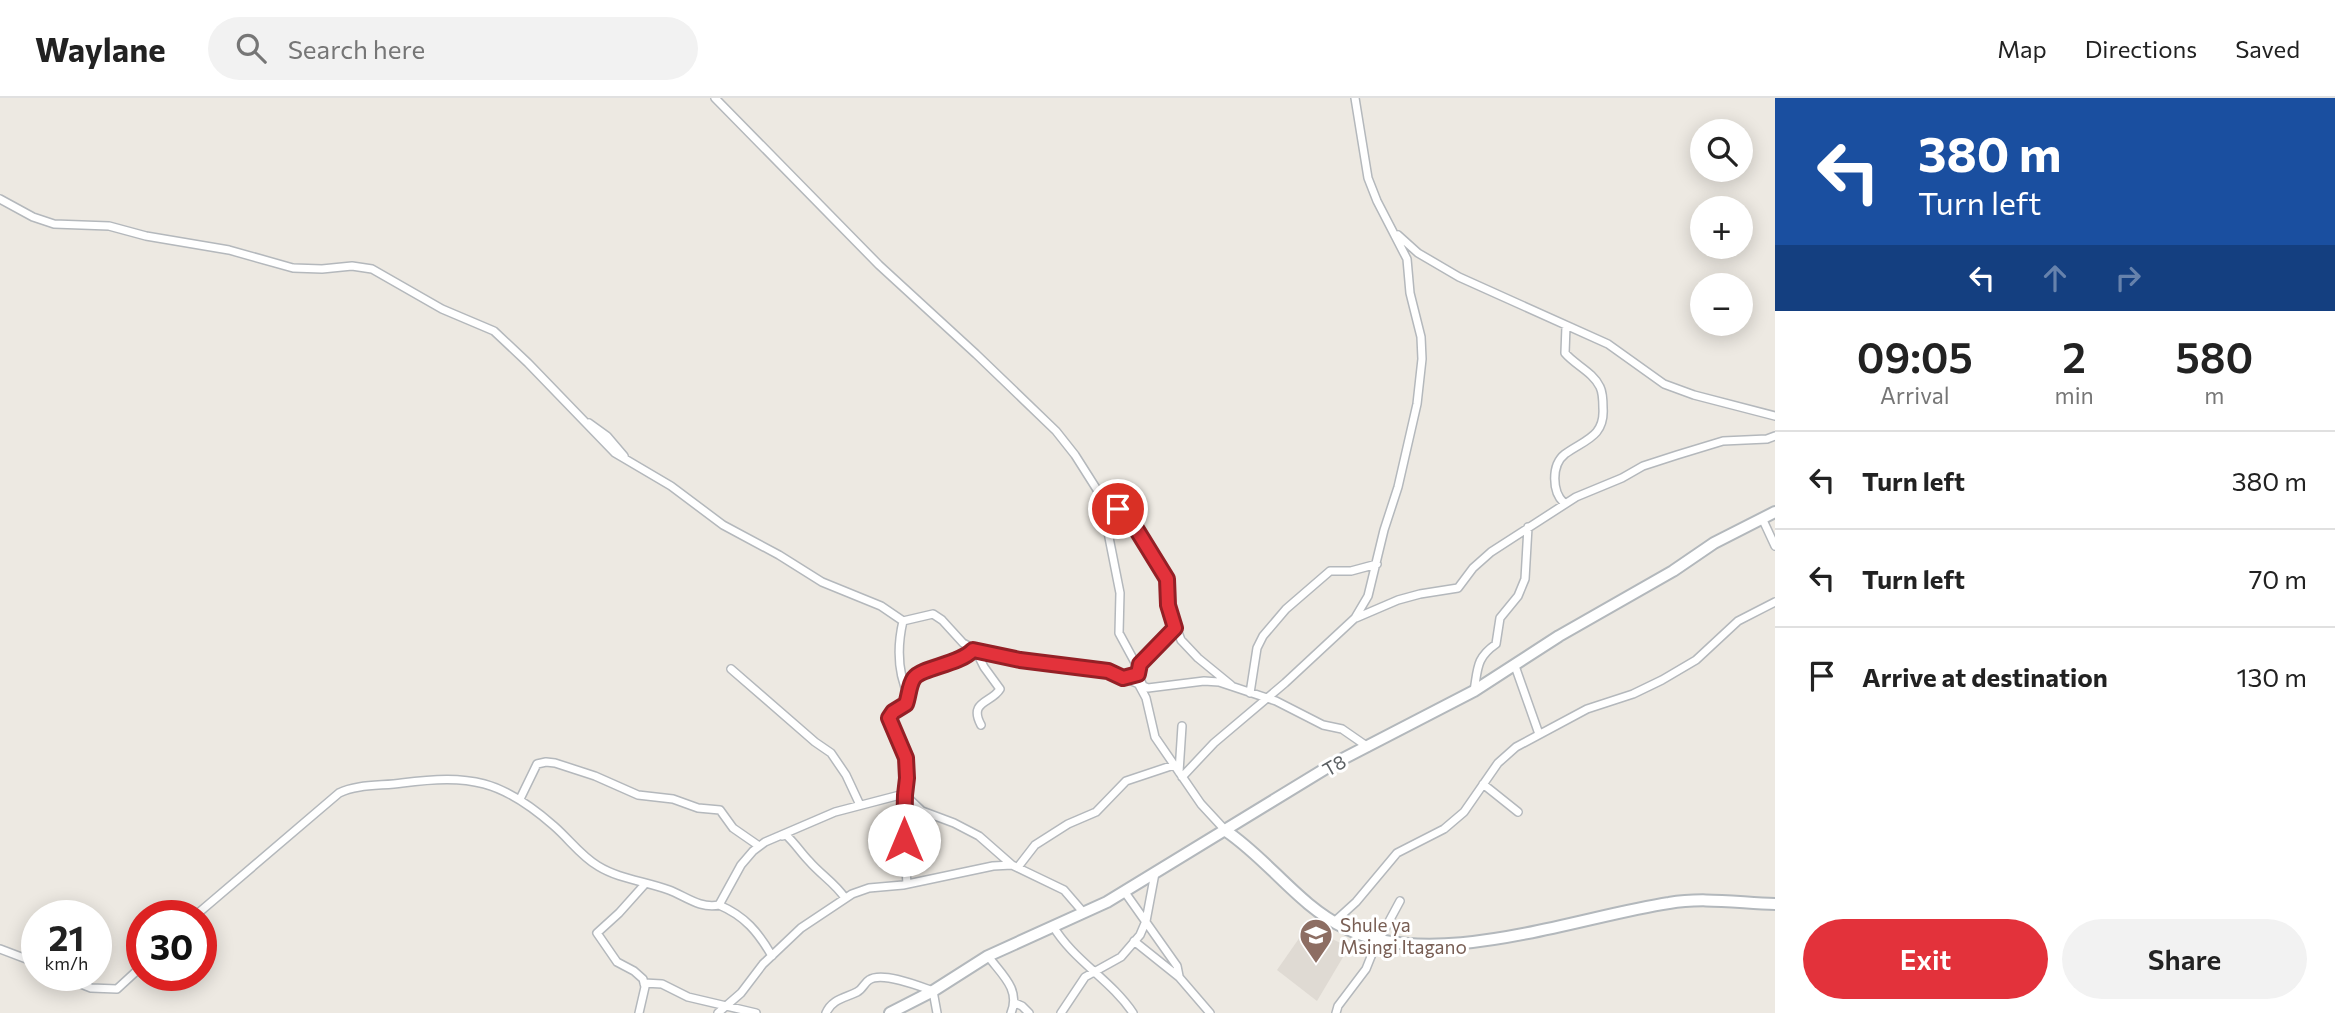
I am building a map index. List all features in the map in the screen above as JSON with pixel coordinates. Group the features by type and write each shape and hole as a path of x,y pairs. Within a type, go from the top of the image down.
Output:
{"street":[{"path":"715,98 879,265 1049,424 1075,455 1101,496 1129,520 1164,574 1169,584 1168,605 1175,628 1190,649 1234,687"},
{"path":"1181,775 1355,618 1368,596 1415,417 1422,359 1419,330 1410,293 1408,265 1368,178 1354,98"},
{"path":"0,199 33,217 54,224 109,226 153,238 229,250 293,268 372,269 442,309 483,324 494,331 586,421 601,441 671,486 709,516 822,582 881,606 903,621 928,614 937,615 958,638 975,650 1056,665 1108,671 1141,686 1152,688 1209,680 1286,705 1319,723 1342,729 1368,747"},
{"path":"1393,232 1446,271 1608,344 1664,384 1693,395 1775,416"},
{"path":"1564,503 1557,494 1555,485 1558,464 1562,457 1597,432 1604,413 1600,387 1565,353 1566,326"},
{"path":"1355,618 1409,597 1458,588 1481,560 1564,503 1650,463 1723,442 1775,436"},
{"path":"1101,496 1120,593 1119,633 1138,671 1155,737 1210,815 1252,850 1301,898 1334,922 1378,939 1420,944 1461,942 1685,901 1775,904"},
{"name":"T8","path":"890,1013 933,991 988,956 1124,891 1333,765 1474,691 1729,534 1775,512"},
{"path":"1762,518 1775,546"},
{"path":"1474,691 1479,661 1484,653 1496,644 1500,618 1518,596 1525,579 1528,527"},
{"path":"1251,693 1260,641 1286,609 1329,571 1351,572 1377,564"},
{"path":"1334,922 1364,893 1397,853 1452,823 1469,806 1506,755 1587,709 1633,694 1662,680 1696,660 1738,621 1775,602"},
{"path":"903,621 898,654 909,698"},
{"path":"1123,678 1138,671 1175,628"},
{"path":"907,884 905,754 889,718 893,712 903,707 909,698 911,683 916,676 962,659 975,650"},
{"path":"975,650 1000,689 998,694 986,700 979,709 977,715 981,725"},
{"path":"1515,666 1539,734"},
{"path":"731,669 831,753 846,775 860,805"},
{"path":"1181,775 1182,726"},
{"path":"520,799 537,764 555,763 647,797 673,799 698,808 720,810 733,828 759,846"},
{"path":"718,1013 801,928 845,898 869,888 907,884 993,866 1015,866 1035,845 1068,824 1096,813 1126,781 1174,765"},
{"path":"213,900 345,790 434,779 465,779 491,785 520,799 555,826 597,866 700,904 719,905 731,910 756,930 772,956"},
{"path":"1483,784 1518,811"},
{"path":"719,905 741,866 759,846 828,815 905,795"},
{"path":"905,795 922,811 979,836 1015,866 1064,890 1083,912"},
{"path":"780,836 786,835 845,898"},
{"path":"1061,1013 1078,986 1094,971 1121,957 1135,941 1146,921 1155,873"},
{"path":"645,884 597,933 617,962 637,973 645,983 662,984 688,997 756,1013"},
{"path":"1124,891 1177,966 1179,977"},
{"path":"1336,1013 1366,969 1378,939 1400,901"},
{"path":"1053,926 1133,1013"},
{"path":"1135,941 1179,977 1210,1013"},
{"path":"0,949 21,957"},
{"path":"988,956 1013,989 1015,1003 1011,1013"},
{"path":"826,1013 830,1005 858,991 874,978 912,982 933,991 937,1013"},
{"path":"639,1013 645,983"},
{"path":"1015,1003 1029,1013"}],"shaded area":[{"path":"1307,927 1349,947 1317,1001 1277,970"}],"place":[{"name":"Shule ya Msingi Itagano","path":"1316,965"}],"route":[{"path":"904,840 906,758 889,718 890,714 906,704 913,678 962,659 973,650 1020,660 1108,671 1123,678 1138,674 1140,664 1175,628 1168,605 1167,579 1135,527 1118,509"}]}
